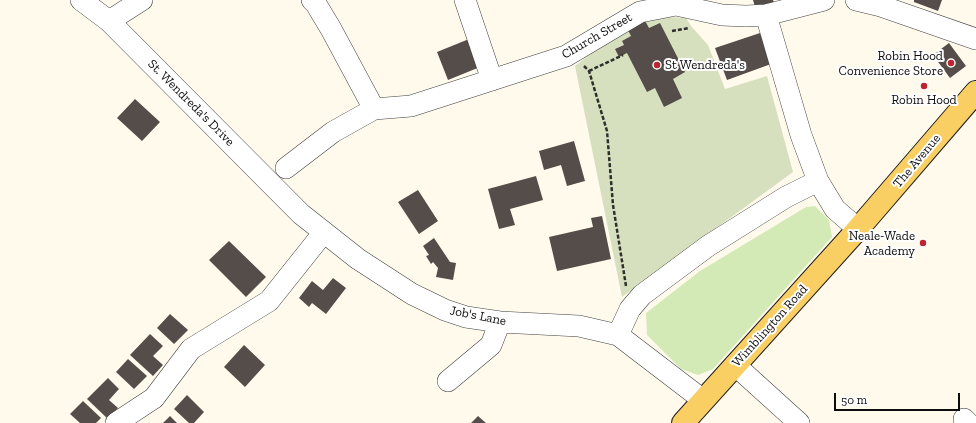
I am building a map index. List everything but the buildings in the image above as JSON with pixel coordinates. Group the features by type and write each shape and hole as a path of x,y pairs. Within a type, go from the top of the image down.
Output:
{"main road":[{"name":"The Avenue","path":"858,229 976,92"},
{"name":"Wimblington Road","path":"683,423 858,229"}],"street":[{"name":"St. Wendreda's Drive","path":"81,0 109,21 271,186"},
{"path":"109,21 142,0"},
{"path":"286,168 333,132 374,109 331,29 312,0"},
{"path":"465,0 492,80"},
{"name":"Church Street","path":"374,109 411,106 566,56 640,12 647,10 676,5 722,15 746,16 766,14 824,0"},
{"path":"860,0 976,39"},
{"path":"766,14 801,135 818,181 835,209 858,229"},
{"path":"618,336 630,309 642,295 708,246 786,197 818,181"},
{"name":"Job's Lane","path":"271,186 300,214 358,259 412,294 445,310 466,317 500,322 579,326 618,336 703,400"},
{"path":"116,423 154,398 191,349 269,301 324,232"},
{"path":"448,381 491,345 500,322"},
{"path":"735,365 799,423"}],"path":[{"path":"573,52 589,71 607,131 613,205 630,309"},
{"path":"589,71 623,55"}],"green space":[{"path":"646,16 686,18 708,45 725,89 767,76 793,172 622,297 575,66 626,26"},
{"path":"815,206 829,220 832,237 713,369 698,375 681,369 647,335 646,313 700,271 806,207"}],"place":[{"name":"Robin Hood Convenience Store","path":"951,63"},
{"name":"St Wendreda's","path":"657,65"},
{"name":"Robin Hood","path":"924,86"},
{"name":"Neale-Wade Academy","path":"923,243"}]}
